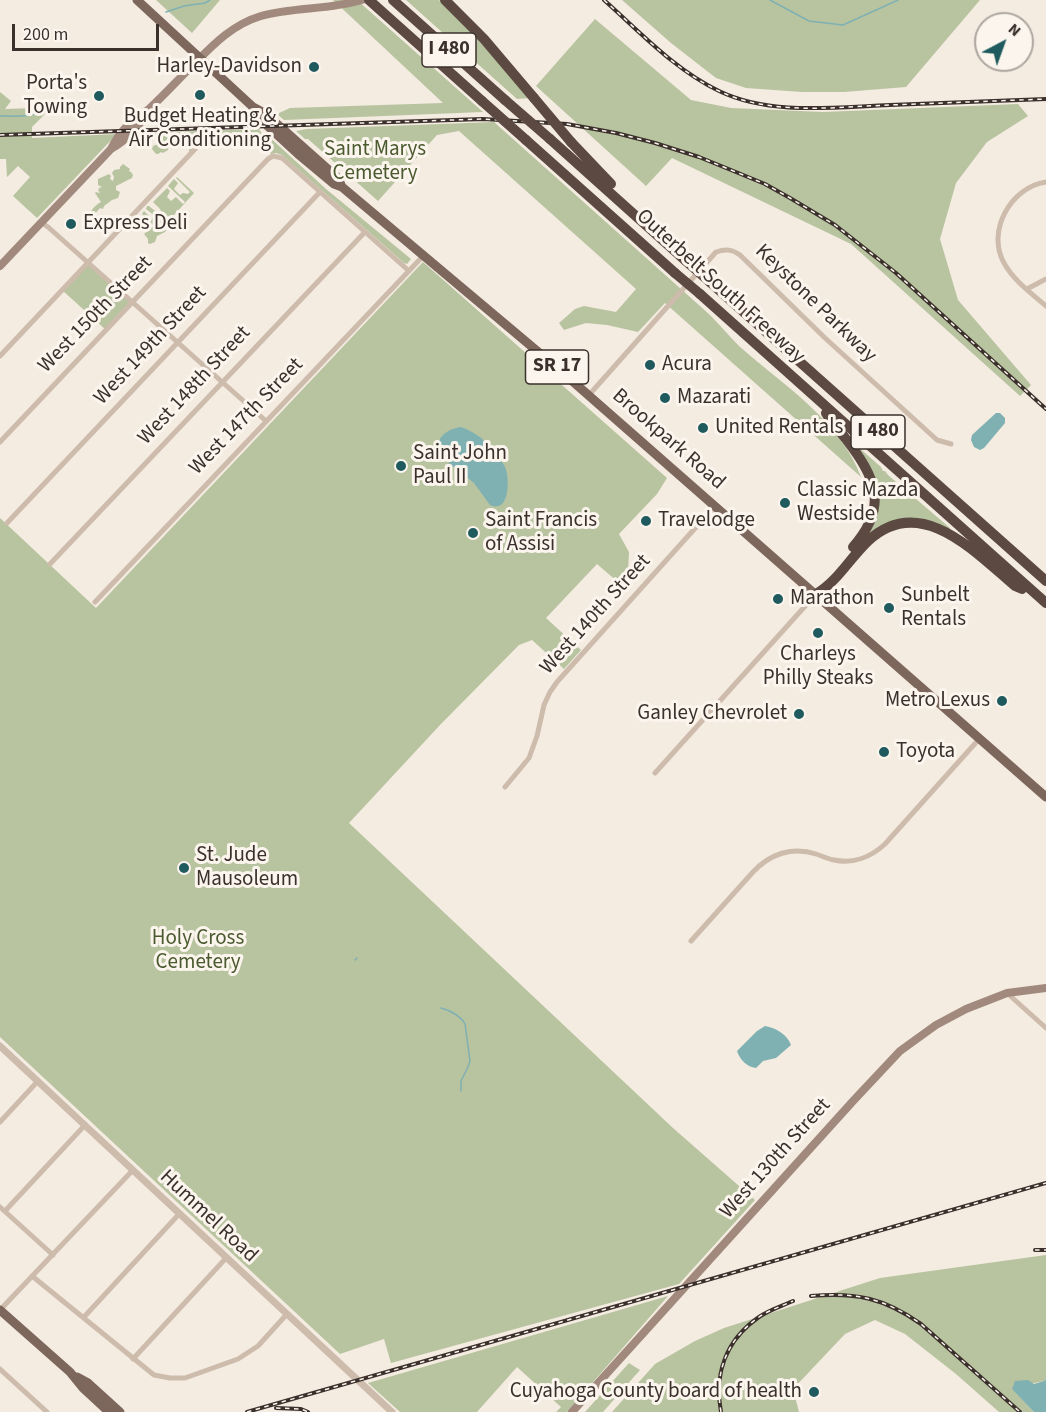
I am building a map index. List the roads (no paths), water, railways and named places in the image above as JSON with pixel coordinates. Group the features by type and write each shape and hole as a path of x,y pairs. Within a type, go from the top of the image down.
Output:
{"highway":[{"name":"Outerbelt South Freeway","path":"393,0 1046,581"},
{"path":"445,0 484,39 595,169 674,249"},
{"name":"Outerbelt South Freeway","path":"368,1 1046,603"},
{"path":"816,594 819,584 866,531 872,520 874,507 873,486 868,472 857,453 826,414 825,406"},
{"path":"816,594 825,589 874,535 891,527 918,523 935,526 953,535 1015,586 1023,589 1029,588"}],"main road":[{"name":"Brookpark Road","path":"137,0 253,107 266,114 338,178 342,187 589,395 1046,797"},
{"path":"0,266 111,149 128,136 144,119 148,110 219,39 250,20 276,13 368,1"},
{"name":"West 130th Street","path":"572,1412 900,1051 923,1033 966,1009 1007,993 1046,988"},
{"path":"0,1310 70,1372 83,1388 109,1412"},
{"path":"70,1372 88,1383 120,1412"}],"street":[{"path":"0,356 196,148"},
{"name":"West 150th Street","path":"0,442 268,159 273,156 282,158 320,192"},
{"path":"1046,182 1036,183 1015,198 1003,217 998,246 1009,271 1046,306"},
{"path":"320,192 409,271"},
{"name":"West 149th Street","path":"7,523 320,192"},
{"path":"42,223 266,421"},
{"name":"West 148th Street","path":"50,564 364,231"},
{"name":"Keystone Parkway","path":"589,395 716,252 723,249 735,251 740,255 825,338 937,440 951,444"},
{"name":"West 147th Street","path":"94,602 424,255"},
{"path":"1027,289 1046,279"},
{"name":"West 140th Street","path":"505,787 529,758 544,705 557,682 715,506"},
{"path":"656,773 816,594"},
{"path":"691,941 753,872 773,856 800,851 842,861 858,860 873,853 885,844 980,738"},
{"path":"1007,993 1046,1028"},
{"name":"Hummel Road","path":"0,1046 392,1412"},
{"path":"0,1122 38,1081"},
{"path":"53,1254 2,1209 85,1125"},
{"path":"0,1310 133,1170"},
{"path":"84,1317 180,1214"},
{"path":"133,1359 227,1257"},
{"path":"32,1276 154,1375 170,1378 185,1378 238,1359 258,1346 287,1314"},
{"path":"0,1368 47,1412"}],"water":[{"path":"996,413 1000,413 1005,418 1005,423 984,448 980,450 974,447 971,440 972,435"},
{"path":"461,427 474,433 486,443 505,467 508,479 507,493 505,500 497,506 490,505 474,483 439,455 438,445 442,436 450,430"},
{"path":"765,1026 781,1032 791,1045 776,1058 763,1061 756,1068 744,1062 737,1051"},
{"path":"1046,1379 1046,1412 1034,1412 1012,1389 1015,1381 1028,1380 1034,1384"}],"waterway":[{"path":"166,12 210,0"},
{"path":"770,0 809,21 843,25 898,0"},
{"path":"0,116 30,115 46,109"},
{"path":"441,1008 461,1018 465,1024 470,1061 461,1081 461,1091"}],"railway":[{"path":"604,0 659,50 688,72 719,91 760,104 825,108 1046,99"},
{"path":"0,135 483,119 567,124 655,143 699,157 765,184 835,225 896,273 1046,409"},
{"path":"247,1412 1046,1183"},
{"path":"1035,1250 1046,1250"},
{"path":"811,1296 856,1296 895,1308 921,1324 1020,1412"},
{"path":"721,1412 719,1398 721,1371 725,1358 738,1336 759,1317 793,1301"},
{"path":"276,1408 301,1409 308,1412"}],"place":[{"name":"Harley-Davidson","path":"314,67"},
{"name":"Budget Heating & Air Conditioning","path":"200,95"},
{"name":"Porta's Towing","path":"99,96"},
{"name":"Express Deli","path":"71,224"},
{"name":"Acura","path":"650,365"},
{"name":"Mazarati","path":"665,398"},
{"name":"United Rentals","path":"703,428"},
{"name":"Saint John Paul II","path":"401,466"},
{"name":"Classic Mazda Westside","path":"785,503"},
{"name":"Travelodge","path":"646,521"},
{"name":"Saint Francis of Assisi","path":"473,533"},
{"name":"Marathon","path":"778,599"},
{"name":"Sunbelt Rentals","path":"889,608"},
{"name":"Charleys Philly Steaks","path":"818,633"},
{"name":"Metro Lexus","path":"1002,701"},
{"name":"Ganley Chevrolet","path":"799,714"},
{"name":"Toyota","path":"884,752"},
{"name":"St. Jude Mausoleum","path":"184,868"},
{"name":"Cuyahoga County board of health","path":"814,1392"}],"park label":[{"name":"Saint Marys Cemetery","path":"375,162"},
{"name":"Holy Cross Cemetery","path":"198,951"}]}
